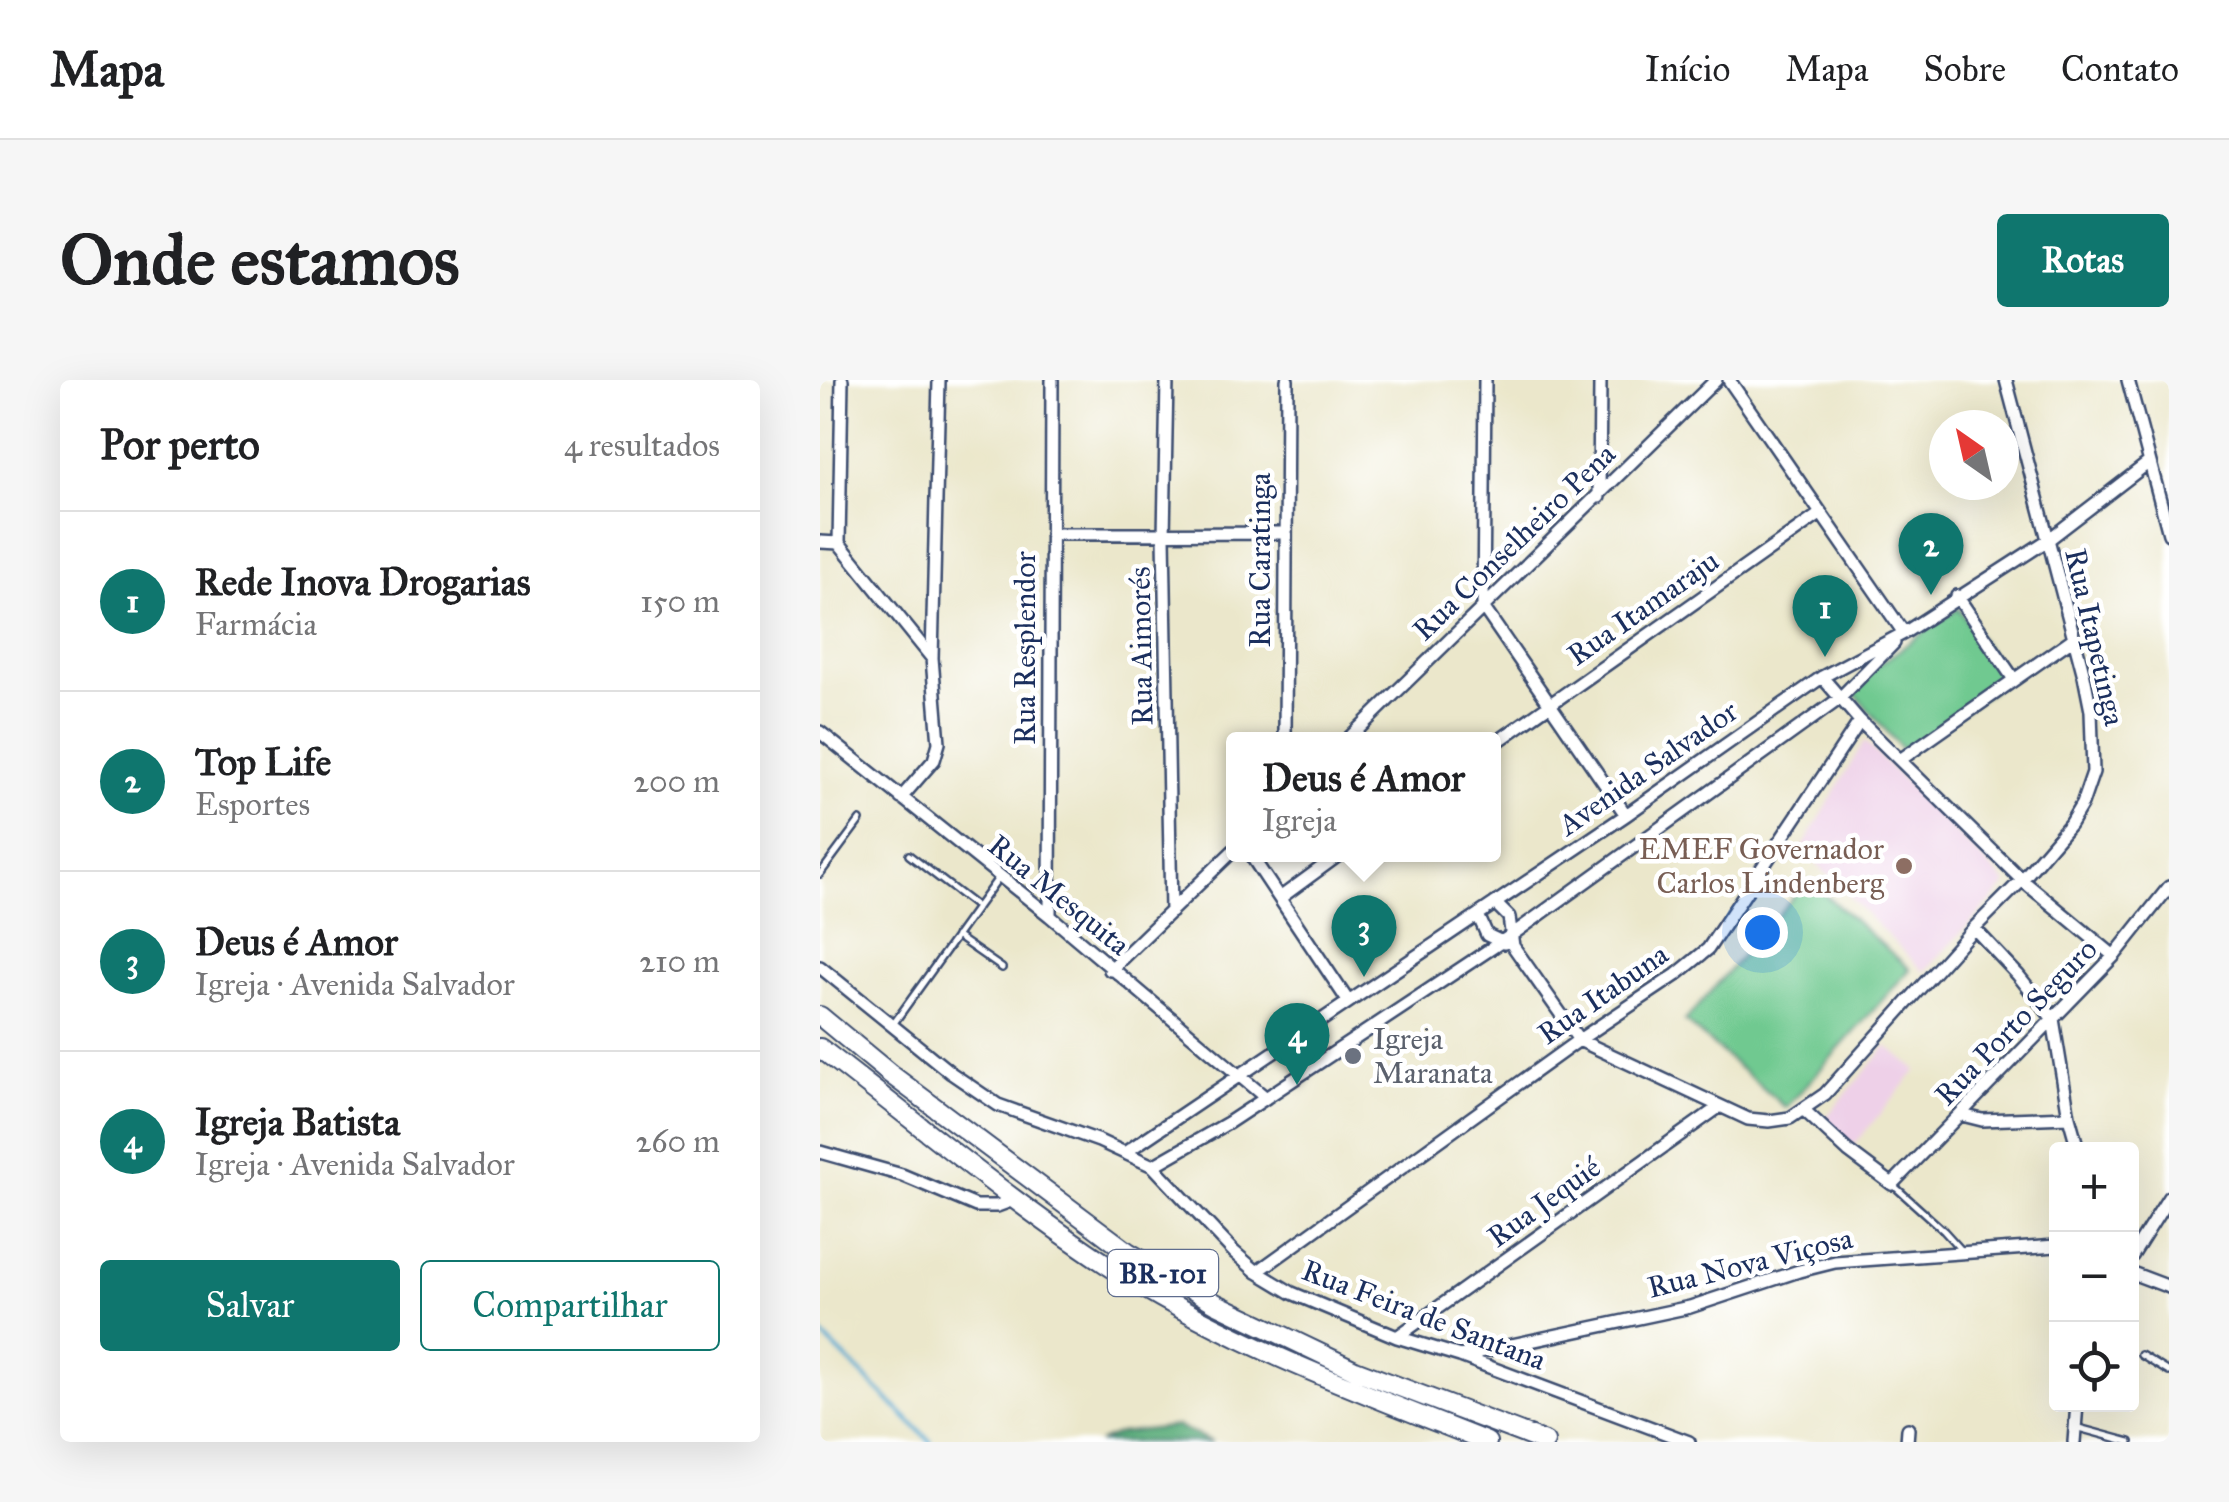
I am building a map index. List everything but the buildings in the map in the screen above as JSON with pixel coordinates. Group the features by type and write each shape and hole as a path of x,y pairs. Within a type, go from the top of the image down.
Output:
{"main road":[{"path":"820,1003 824,1020"},
{"name":"BR-101","path":"824,1020 1060,1204 1157,1270 1217,1304 1354,1370 1545,1442"},
{"name":"BR-101","path":"820,1048 1126,1277 1294,1364 1486,1442"}],"street":[{"path":"842,380 839,543 932,658"},
{"path":"901,798 938,750 932,658 939,380"},
{"name":"Rua Resplendor","path":"1050,916 1052,380"},
{"name":"Rua Aimorés","path":"1167,380 1164,536 1171,912"},
{"name":"Rua Caratinga","path":"1284,732 1288,380"},
{"path":"1485,380 1483,606 1626,816"},
{"path":"1599,497 1600,380"},
{"name":"Rua Conselheiro Pena","path":"1355,732 1716,380"},
{"path":"1728,380 1904,633"},
{"name":"Rua Itapetinga","path":"1804,1110 1844,1076 2070,824 2093,772 2091,711 2006,380"},
{"path":"2128,380 2169,534"},
{"name":"Avenida Salvador","path":"1126,1152 1626,816 1822,677 1904,633 2048,540 2148,462"},
{"name":"Rua Itamaraju","path":"1501,739 1820,514"},
{"path":"1051,534 1284,534"},
{"path":"820,542 839,543"},
{"path":"1958,596 2013,678"},
{"name":"Avenida Salvador","path":"1153,1166 1509,941 1839,699 1904,633"},
{"path":"1900,760 2074,638"},
{"path":"1822,677 1860,722 2022,880 2114,956"},
{"name":"Rua Itabuna","path":"1257,1272 1579,1040 1676,975 1708,948 1860,722"},
{"name":"Rua Mesquita","path":"820,732 1050,916 1266,1098"},
{"path":"820,753 830,741"},
{"path":"1110,970 1226,858"},
{"path":"1255,862 1348,1002"},
{"path":"1280,898 1329,862"},
{"name":"Rua Porto Seguro","path":"1892,1184 2114,956 2169,887"},
{"path":"1495,904 1509,917 1509,941 1579,1040 1748,1119 1790,1118 1804,1110 1848,1151 1892,1184"},
{"path":"1478,915 1487,935 1509,941"},
{"path":"1974,928 2053,1019 2076,1142"},
{"name":"Rua Feira de Santana","path":"820,967 998,1105 1126,1152 1153,1166 1257,1272 1308,1301 1689,1442"},
{"name":"Rua Jequié","path":"1398,1337 1719,1107"},
{"path":"1962,1115 1982,1120 2069,1117"},
{"path":"820,1152 902,1175 976,1206 996,1206 1016,1198"},
{"path":"2139,1245 2169,1197"},
{"name":"Rua Nova Viçosa","path":"1460,1356 1690,1307 1835,1262 2049,1247"},
{"path":"2139,1276 2169,1287"},
{"path":"2074,1442 2077,1412"}],"lane":[{"path":"820,874 860,820"},
{"path":"909,854 977,907"},
{"path":"892,1025 999,876"},
{"path":"956,936 1002,968"},
{"path":"1892,1184 1953,1239 1964,1255"},
{"path":"2141,1354 2168,1370"},
{"path":"2075,1427 2130,1442"}],"shaded area":[{"name":"EMEF Governador Carlos Lindenberg","path":"1864,741 2007,884 1924,972 1802,849"},
{"path":"1887,1046 1917,1070 1852,1147 1822,1122"}],"green space":[{"path":"1958,608 2008,679 1905,753 1851,689 1860,678"},
{"path":"1808,880 1910,969 1786,1108 1685,1021"},
{"path":"1177,1426 1212,1442 1098,1442 1119,1433"}],"waterway":[{"path":"820,1333 931,1442"}],"place":[{"name":"Top Life","path":"1931,595"},
{"name":"Rede Inova Drogarias","path":"1825,657"},
{"name":"EMEF Governador Carlos Lindenberg","path":"1904,866"},
{"name":"Deus é Amor","path":"1364,977"},
{"name":"Igreja Maranata","path":"1353,1056"},
{"name":"Igreja Batista","path":"1297,1085"}]}
